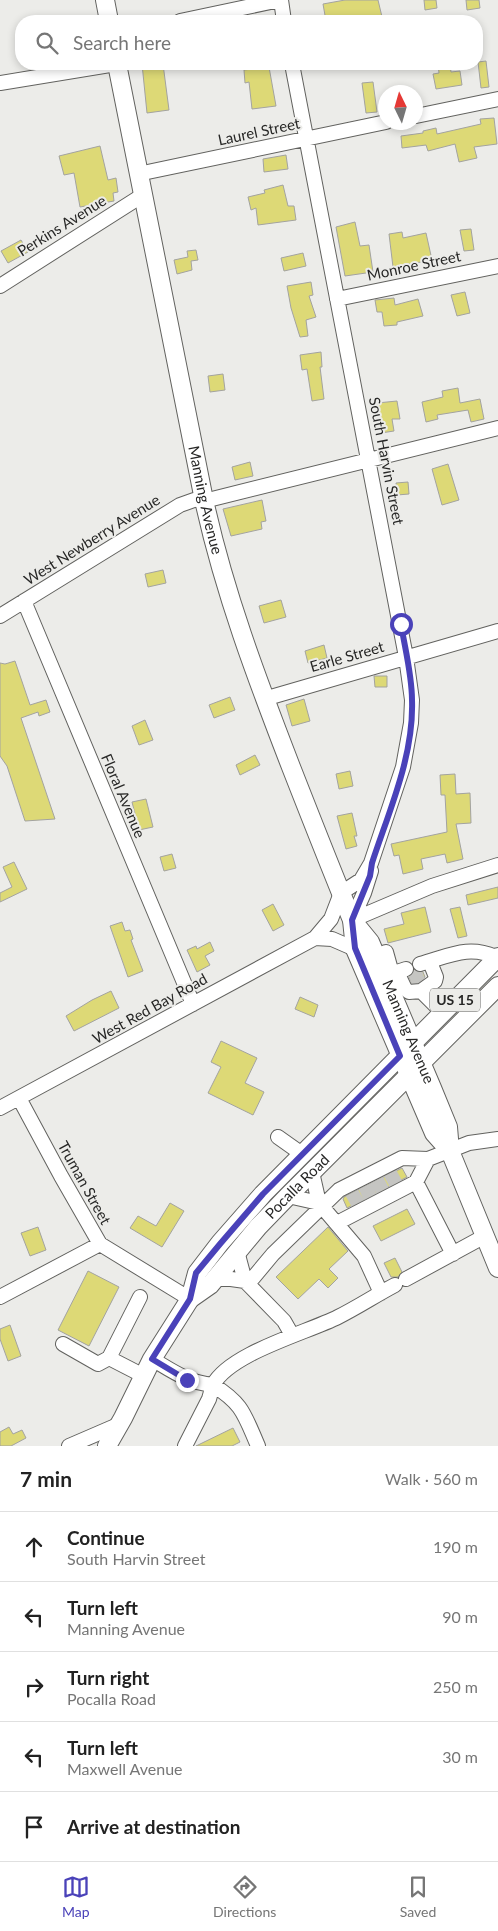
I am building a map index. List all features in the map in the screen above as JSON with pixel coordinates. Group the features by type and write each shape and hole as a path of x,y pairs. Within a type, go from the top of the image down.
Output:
{"main road":[{"path":"105,0 108,15"},
{"name":"Manning Avenue","path":"117,70 204,500 213,541 235,617 264,699 352,920 370,942 376,956 402,981 413,1043 448,1127 450,1150 498,1268"},
{"name":"Manning Avenue","path":"352,920 355,948 408,1075 434,1133 450,1150"},
{"name":"US 15","path":"413,1043 498,957"},
{"name":"US 15","path":"408,1075 498,986"},
{"name":"Pocalla Road","path":"107,1446 152,1359 190,1299 196,1273 243,1216 413,1043"},
{"name":"Pocalla Road","path":"190,1299 215,1279 237,1251 288,1196 408,1075"}],"street":[{"path":"209,15 280,0 283,15"},
{"path":"0,83 79,70"},
{"name":"South Harvin Street","path":"293,70 406,657 412,700 412,723 407,750 372,863 370,876 352,920"},
{"path":"423,115 498,99"},
{"name":"Laurel Street","path":"138,174 378,124"},
{"name":"Perkins Avenue","path":"0,283 142,195"},
{"name":"Monroe Street","path":"337,299 498,266"},
{"name":"West Newberry Avenue","path":"0,616 180,505 194,500 212,500 498,428"},
{"name":"Floral Avenue","path":"24,601 193,1004"},
{"name":"Earle Street","path":"264,699 498,631"},
{"name":"South Harvin Street","path":"340,893 361,880 372,863"},
{"path":"352,920 432,886 498,865"},
{"name":"West Red Bay Road","path":"0,1108 315,938 331,919 340,893"},
{"path":"315,938 328,938 355,948"},
{"path":"402,981 409,992 421,991 435,981 436,977 427,968 465,951 480,951 498,957"},
{"path":"421,991 443,1012"},
{"name":"Truman Street","path":"19,1098 100,1244 190,1299"},
{"path":"278,1137 302,1154"},
{"path":"247,1283 320,1205 339,1190 367,1191 393,1178 402,1158 428,1159 469,1143 498,1139"},
{"path":"416,1182 428,1159"},
{"path":"312,1172 320,1205"},
{"path":"337,1222 367,1191 393,1178 416,1182"},
{"path":"416,1182 453,1254"},
{"path":"288,1196 320,1205 337,1222 364,1256 381,1292"},
{"path":"185,1446 209,1398 212,1385 227,1368 292,1335 337,1317 485,1236"},
{"path":"0,1297 100,1244"},
{"path":"237,1251 247,1283 284,1321 292,1335"},
{"path":"215,1279 231,1279 247,1283"},
{"path":"64,1344 98,1364 109,1358 140,1297"},
{"path":"109,1358 144,1376"},
{"path":"152,1359 187,1380 212,1385 229,1395 241,1408 258,1446"},
{"path":"69,1446 120,1424"}],"building":[{"path":"345,0 378,0 382,15 325,15 323,4"},
{"path":"424,0 436,0 437,8 425,10"},
{"path":"466,0 479,0 480,8 467,10"},
{"path":"483,61 486,61 489,87 481,88 479,70 483,70"},
{"path":"143,70 164,70 169,110 147,113"},
{"path":"244,70 270,70 276,106 252,109 249,82 245,83"},
{"path":"439,70 460,71 462,85 436,89 433,74 439,73"},
{"path":"373,82 377,112 366,113 362,83"},
{"path":"494,118 497,144 474,147 477,158 459,162 455,144 428,151 426,145 402,148 401,136 423,133 423,131 436,128 437,134 481,124 480,119"},
{"path":"100,146 108,180 116,178 118,192 113,193 114,201 80,207 74,173 64,175 59,156"},
{"path":"286,155 288,169 264,172 263,159"},
{"path":"283,185 288,206 294,206 296,220 258,225 256,208 251,210 248,197 265,193 264,190"},
{"path":"355,222 360,246 369,245 373,272 345,276 336,227"},
{"path":"471,229 474,250 464,251 460,230"},
{"path":"402,232 403,238 426,233 432,260 393,267 389,234"},
{"path":"21,240 28,252 8,263 1,251"},
{"path":"196,250 198,260 191,261 192,270 177,274 174,260 188,257 187,251"},
{"path":"303,253 306,266 284,271 281,258"},
{"path":"311,282 313,295 309,296 316,317 306,320 308,336 300,337 291,308 287,286"},
{"path":"465,292 470,313 457,316 451,295"},
{"path":"394,298 395,305 418,299 423,316 397,322 397,325 384,326 382,312 377,312 375,300"},
{"path":"321,352 322,367 320,367 324,399 312,401 307,369 302,370 300,355"},
{"path":"223,374 225,390 210,392 208,376"},
{"path":"458,388 460,403 480,399 484,419 471,422 468,410 437,415 438,419 426,422 422,402 443,397 442,391"},
{"path":"397,401 400,419 392,419 394,431 381,433 377,403"},
{"path":"250,462 253,476 235,480 232,467"},
{"path":"448,464 459,500 442,505 432,469"},
{"path":"408,482 409,494 397,495 396,483"},
{"path":"262,500 266,521 261,522 262,529 231,536 223,509"},
{"path":"163,570 166,583 148,587 145,574"},
{"path":"281,600 286,617 264,623 259,606"},
{"path":"324,645 327,658 308,663 305,651"},
{"path":"15,661 30,705 46,700 50,712 39,716 38,712 21,718 55,819 25,821 7,766 0,756 0,663 5,664"},
{"path":"374,676 387,676 387,687 375,687"},
{"path":"230,697 235,710 214,718 209,705"},
{"path":"304,699 310,721 292,726 286,705"},
{"path":"145,720 153,740 139,745 132,726"},
{"path":"255,755 260,765 240,775 236,765"},
{"path":"350,771 353,786 339,789 336,774"},
{"path":"455,774 456,794 470,793 471,823 456,824 463,859 447,863 445,854 421,859 423,869 403,874 399,855 394,856 391,844 447,832 445,795 441,795 440,775"},
{"path":"146,799 153,827 139,830 132,802"},
{"path":"352,813 357,846 346,849 337,816"},
{"path":"172,854 176,868 164,871 160,857"},
{"path":"14,862 27,889 0,902 0,893 12,887 3,867"},
{"path":"498,887 498,898 468,905 466,895"},
{"path":"273,904 284,925 273,931 262,910"},
{"path":"425,907 431,932 388,943 384,929 404,924 401,913"},
{"path":"460,907 467,936 458,938 450,909"},
{"path":"122,922 125,931 130,930 133,939 131,940 143,971 128,977 110,926"},
{"path":"210,942 214,951 205,956 210,965 197,972 187,950 196,946 197,949"},
{"path":"415,971 423,972 425,977 418,982 412,983 409,977"},
{"path":"111,991 119,1008 74,1031 66,1016"},
{"path":"300,997 318,1005 314,1017 295,1009"},
{"path":"221,1041 257,1058 245,1083 264,1092 253,1115 208,1093 221,1067 211,1062"},
{"path":"402,1168 407,1177 347,1208 344,1197"},
{"path":"170,1203 184,1211 162,1247 130,1228 138,1216 156,1226"},
{"path":"407,1209 415,1224 381,1241 373,1226"},
{"path":"38,1227 46,1250 30,1256 21,1233"},
{"path":"328,1227 348,1251 329,1269 338,1278 328,1288 319,1279 298,1299 276,1277"},
{"path":"395,1258 402,1272 398,1277 391,1277 384,1263"},
{"path":"88,1271 119,1287 89,1346 58,1330"},
{"path":"10,1325 21,1356 8,1361 0,1339 0,1329"},
{"path":"9,1427 13,1434 22,1430 26,1438 11,1446 0,1446 0,1432"},
{"path":"233,1428 240,1442 232,1446 196,1446"}],"tunnel":[{"path":"410,979 424,974"},
{"path":"390,1173 396,1184"},
{"path":"377,1180 383,1191"},
{"path":"365,1186 370,1197"},
{"path":"352,1193 358,1204"}],"route":[{"path":"187,1380 152,1359 190,1299 196,1273 263,1194 400,1056 355,948 352,920 370,876 372,863 403,767 412,723 411,687 401,624"}]}
